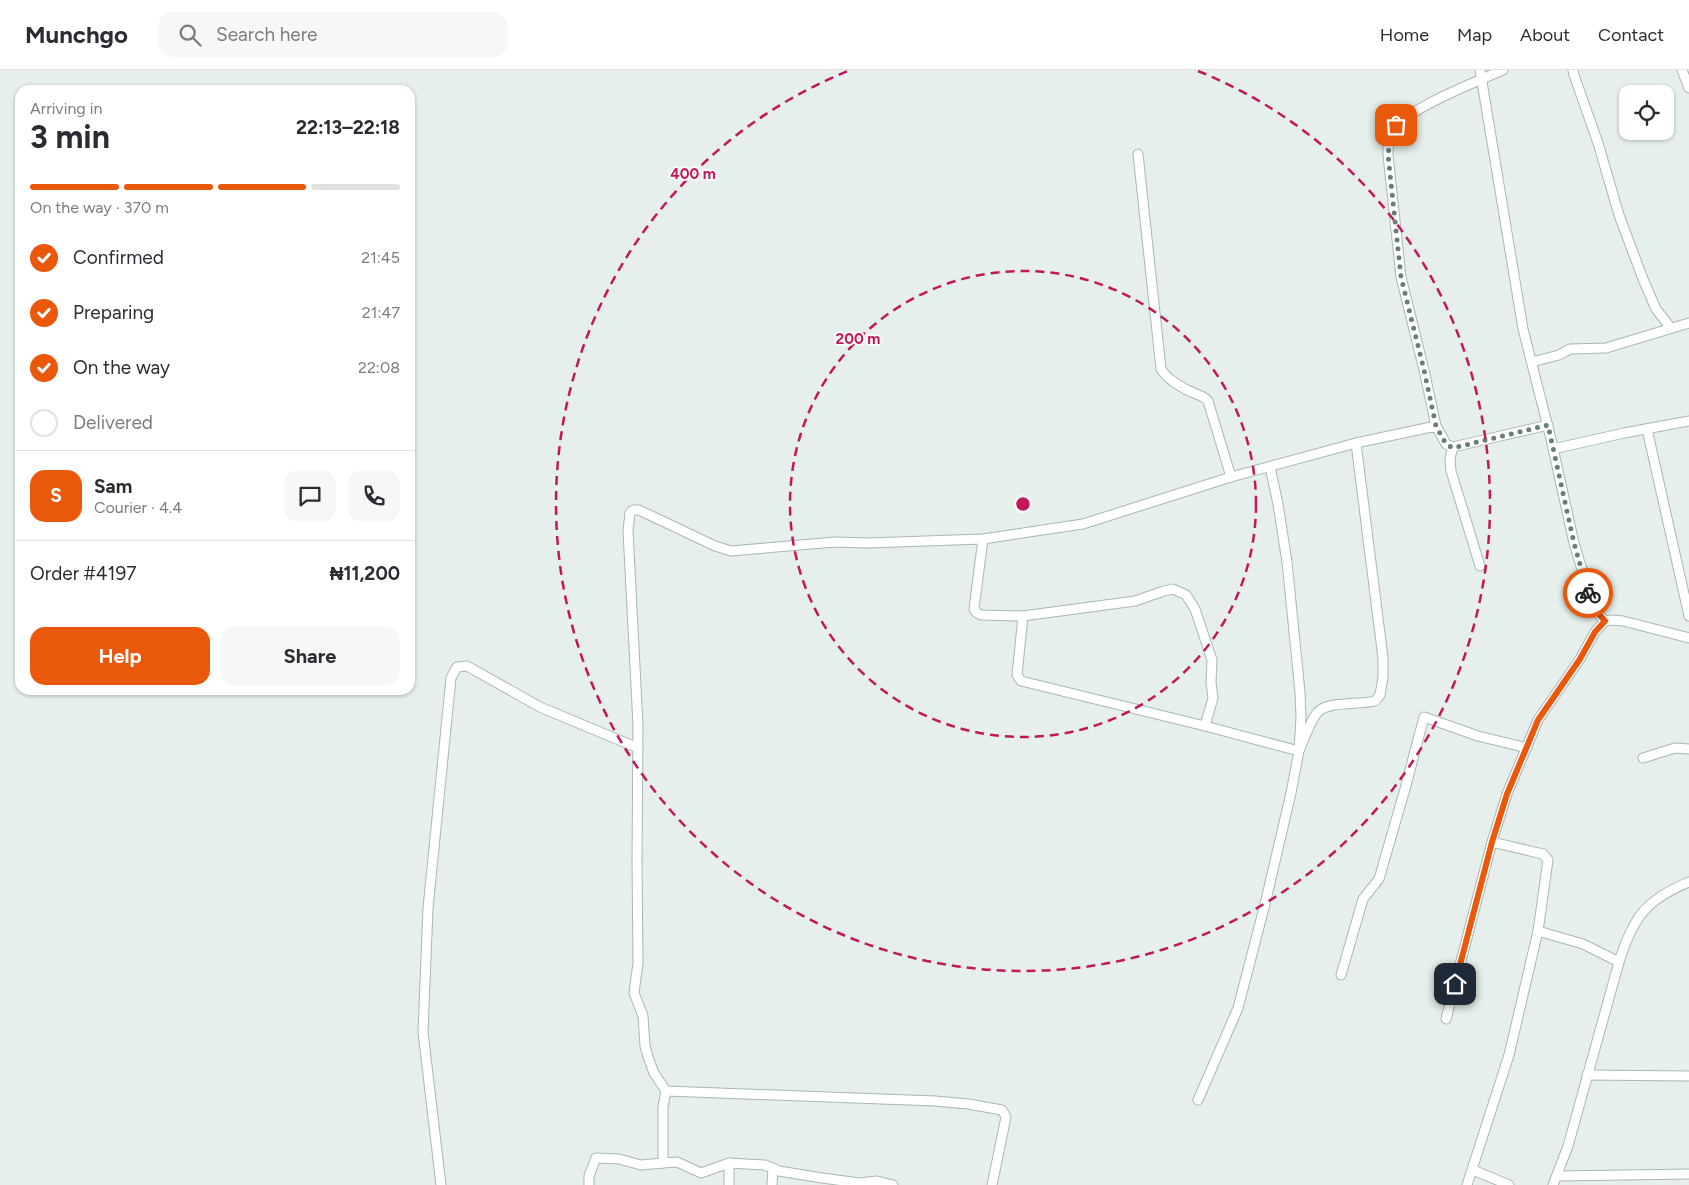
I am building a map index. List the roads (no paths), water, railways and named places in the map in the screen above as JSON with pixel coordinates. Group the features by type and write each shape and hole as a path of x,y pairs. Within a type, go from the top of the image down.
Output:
{"street":[{"path":"1503,70 1481,75 1422,107 1396,125 1391,133 1388,155 1401,277 1436,426 1446,444 1453,448 1548,425"},
{"path":"1574,70 1619,215 1643,279 1656,309 1671,328"},
{"path":"1682,70 1689,88"},
{"path":"1481,75 1522,329 1554,449 1574,543 1586,586 1594,609 1605,621"},
{"path":"1138,154 1161,369 1165,375 1193,393 1204,396 1208,401 1231,477"},
{"path":"1532,362 1559,355 1570,348 1606,348 1689,323"},
{"path":"1554,449 1689,420"},
{"path":"663,1162 663,1107 666,1091 654,1073 648,1057 645,1046 643,1016 634,993 638,964 638,748 628,531 630,513 633,510 638,510 715,546 730,551 834,542 868,543 983,538 1083,524 1231,477 1356,443 1436,426"},
{"path":"1647,429 1689,616"},
{"path":"1299,751 1318,711 1330,705 1366,704 1375,701 1380,695 1383,677 1383,658 1356,443"},
{"path":"1453,448 1450,458 1451,471 1480,566"},
{"path":"1198,1100 1238,1008 1270,885 1299,751 1300,692 1287,562 1270,467"},
{"path":"983,538 974,609 981,615 1023,616 1135,601 1164,591 1174,590 1186,595 1195,609 1212,660 1211,683 1213,698 1205,726"},
{"path":"1023,616 1017,675 1021,681 1299,751"},
{"path":"1446,1019 1492,842 1507,794 1538,720 1580,659 1595,632 1605,621 1623,621 1689,638"},
{"path":"441,1185 423,1032 428,908 451,678 457,667 467,666 540,707 638,748"},
{"path":"1341,975 1363,899 1379,879 1424,717 1478,736 1527,748"},
{"path":"1643,758 1676,748 1689,749"},
{"path":"1468,1185 1509,1055 1538,931 1548,860 1544,854 1492,842"},
{"path":"1553,1185 1568,1146 1618,962 1628,932 1650,903 1674,888 1689,882"},
{"path":"1538,931 1583,944 1618,962"},
{"path":"1587,1075 1689,1076"},
{"path":"666,1091 935,1101 1002,1110 1006,1117 992,1185"},
{"path":"589,1185 589,1176 596,1158 619,1159 640,1165 676,1162 701,1173 729,1163 765,1165 779,1171 822,1178 859,1182 877,1181 893,1185"},
{"path":"729,1163 729,1185"},
{"path":"772,1185 773,1168"},
{"path":"1473,1170 1509,1185"},
{"path":"1558,1176 1689,1174"}]}
